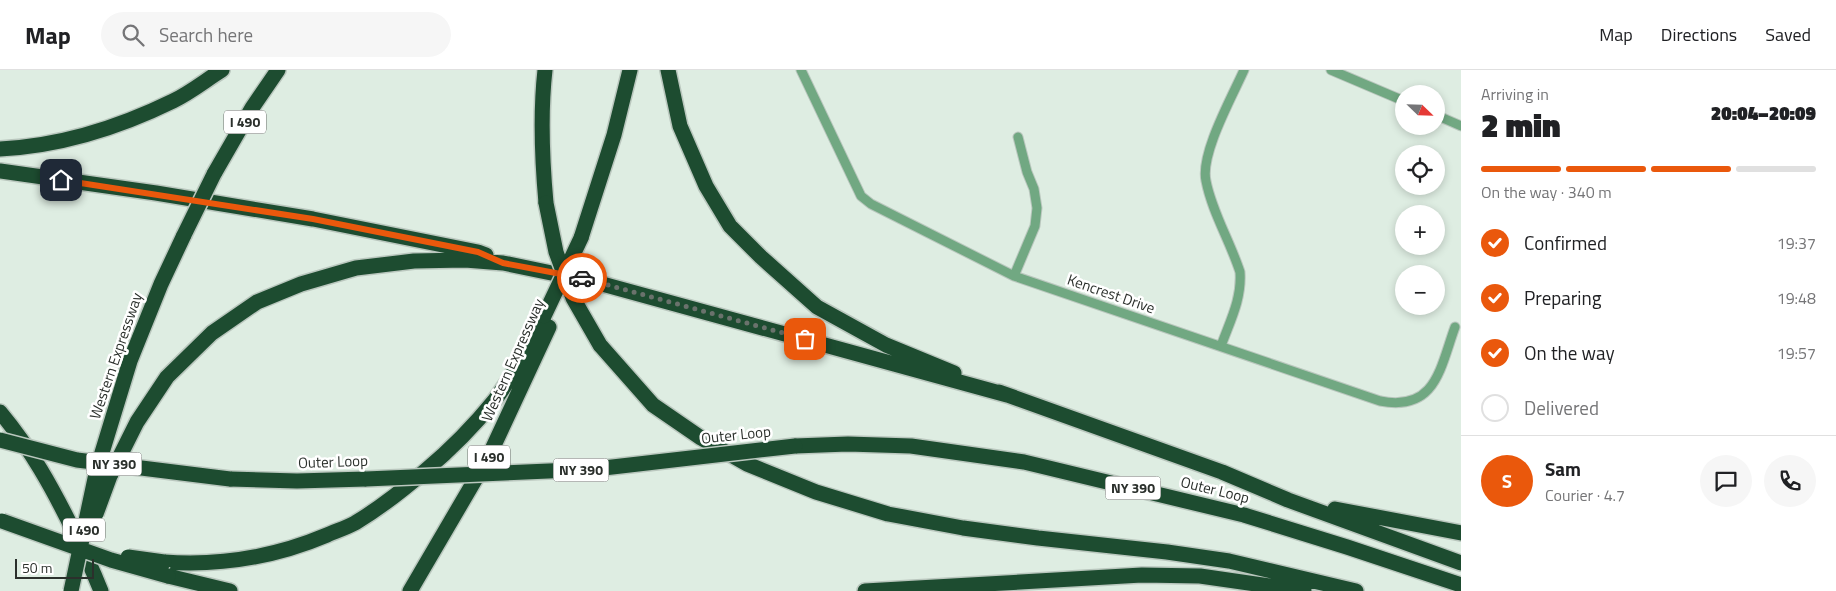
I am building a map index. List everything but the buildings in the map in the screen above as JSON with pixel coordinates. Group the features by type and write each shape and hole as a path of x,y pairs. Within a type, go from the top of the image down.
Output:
{"highway":[{"path":"0,149 54,142 113,126 174,101 222,70"},
{"name":"Western Expressway","path":"72,591 104,472 130,361 161,284 214,174 252,108 278,70"},
{"path":"545,70 542,96 542,161 546,203 556,252 573,298 600,345 653,405 701,438 747,464 816,492 888,514 1038,538 1167,552 1229,561 1356,591"},
{"name":"Western Expressway","path":"410,591 440,544 489,456 531,369 549,316 581,238 614,136 630,70"},
{"path":"668,70 680,126 706,186 730,226 761,257 817,307 886,345 1007,395 1222,472 1288,500 1461,563"},
{"path":"0,171 156,193 313,219 478,252 503,263"},
{"path":"104,472 168,377 212,333 257,302 301,284 356,268 414,261 465,260 503,263 596,282 1007,395"},
{"path":"166,569 265,556 310,542 354,524 400,492 449,451 504,386 549,316"},
{"path":"0,412 17,432 53,488 101,591"},
{"name":"Outer Loop","path":"0,440 78,460 230,479 297,481 595,469 796,446 848,444 911,446 1024,462 1244,515 1461,585"},
{"path":"1288,500 1461,533"},
{"path":"1,521 130,557 230,591"},
{"path":"865,591 1142,575 1200,576 1304,591"},
{"path":"993,591 1078,578"}],"street":[{"name":"Kencrest Drive","path":"801,70 861,196 871,204 1014,276 1380,401 1396,404 1418,398 1429,389 1438,377 1455,326"},
{"path":"1221,346 1239,299 1240,272 1210,196 1206,180 1206,163 1211,146 1244,70"},
{"path":"1331,70 1395,97"},
{"path":"1445,119 1461,126"},
{"path":"1014,276 1035,226 1037,208 1034,189 1018,137"}],"way so far":[{"path":"582,278 805,339"}],"route":[{"path":"61,180 156,193 313,219 478,252 503,263 582,278"}]}
